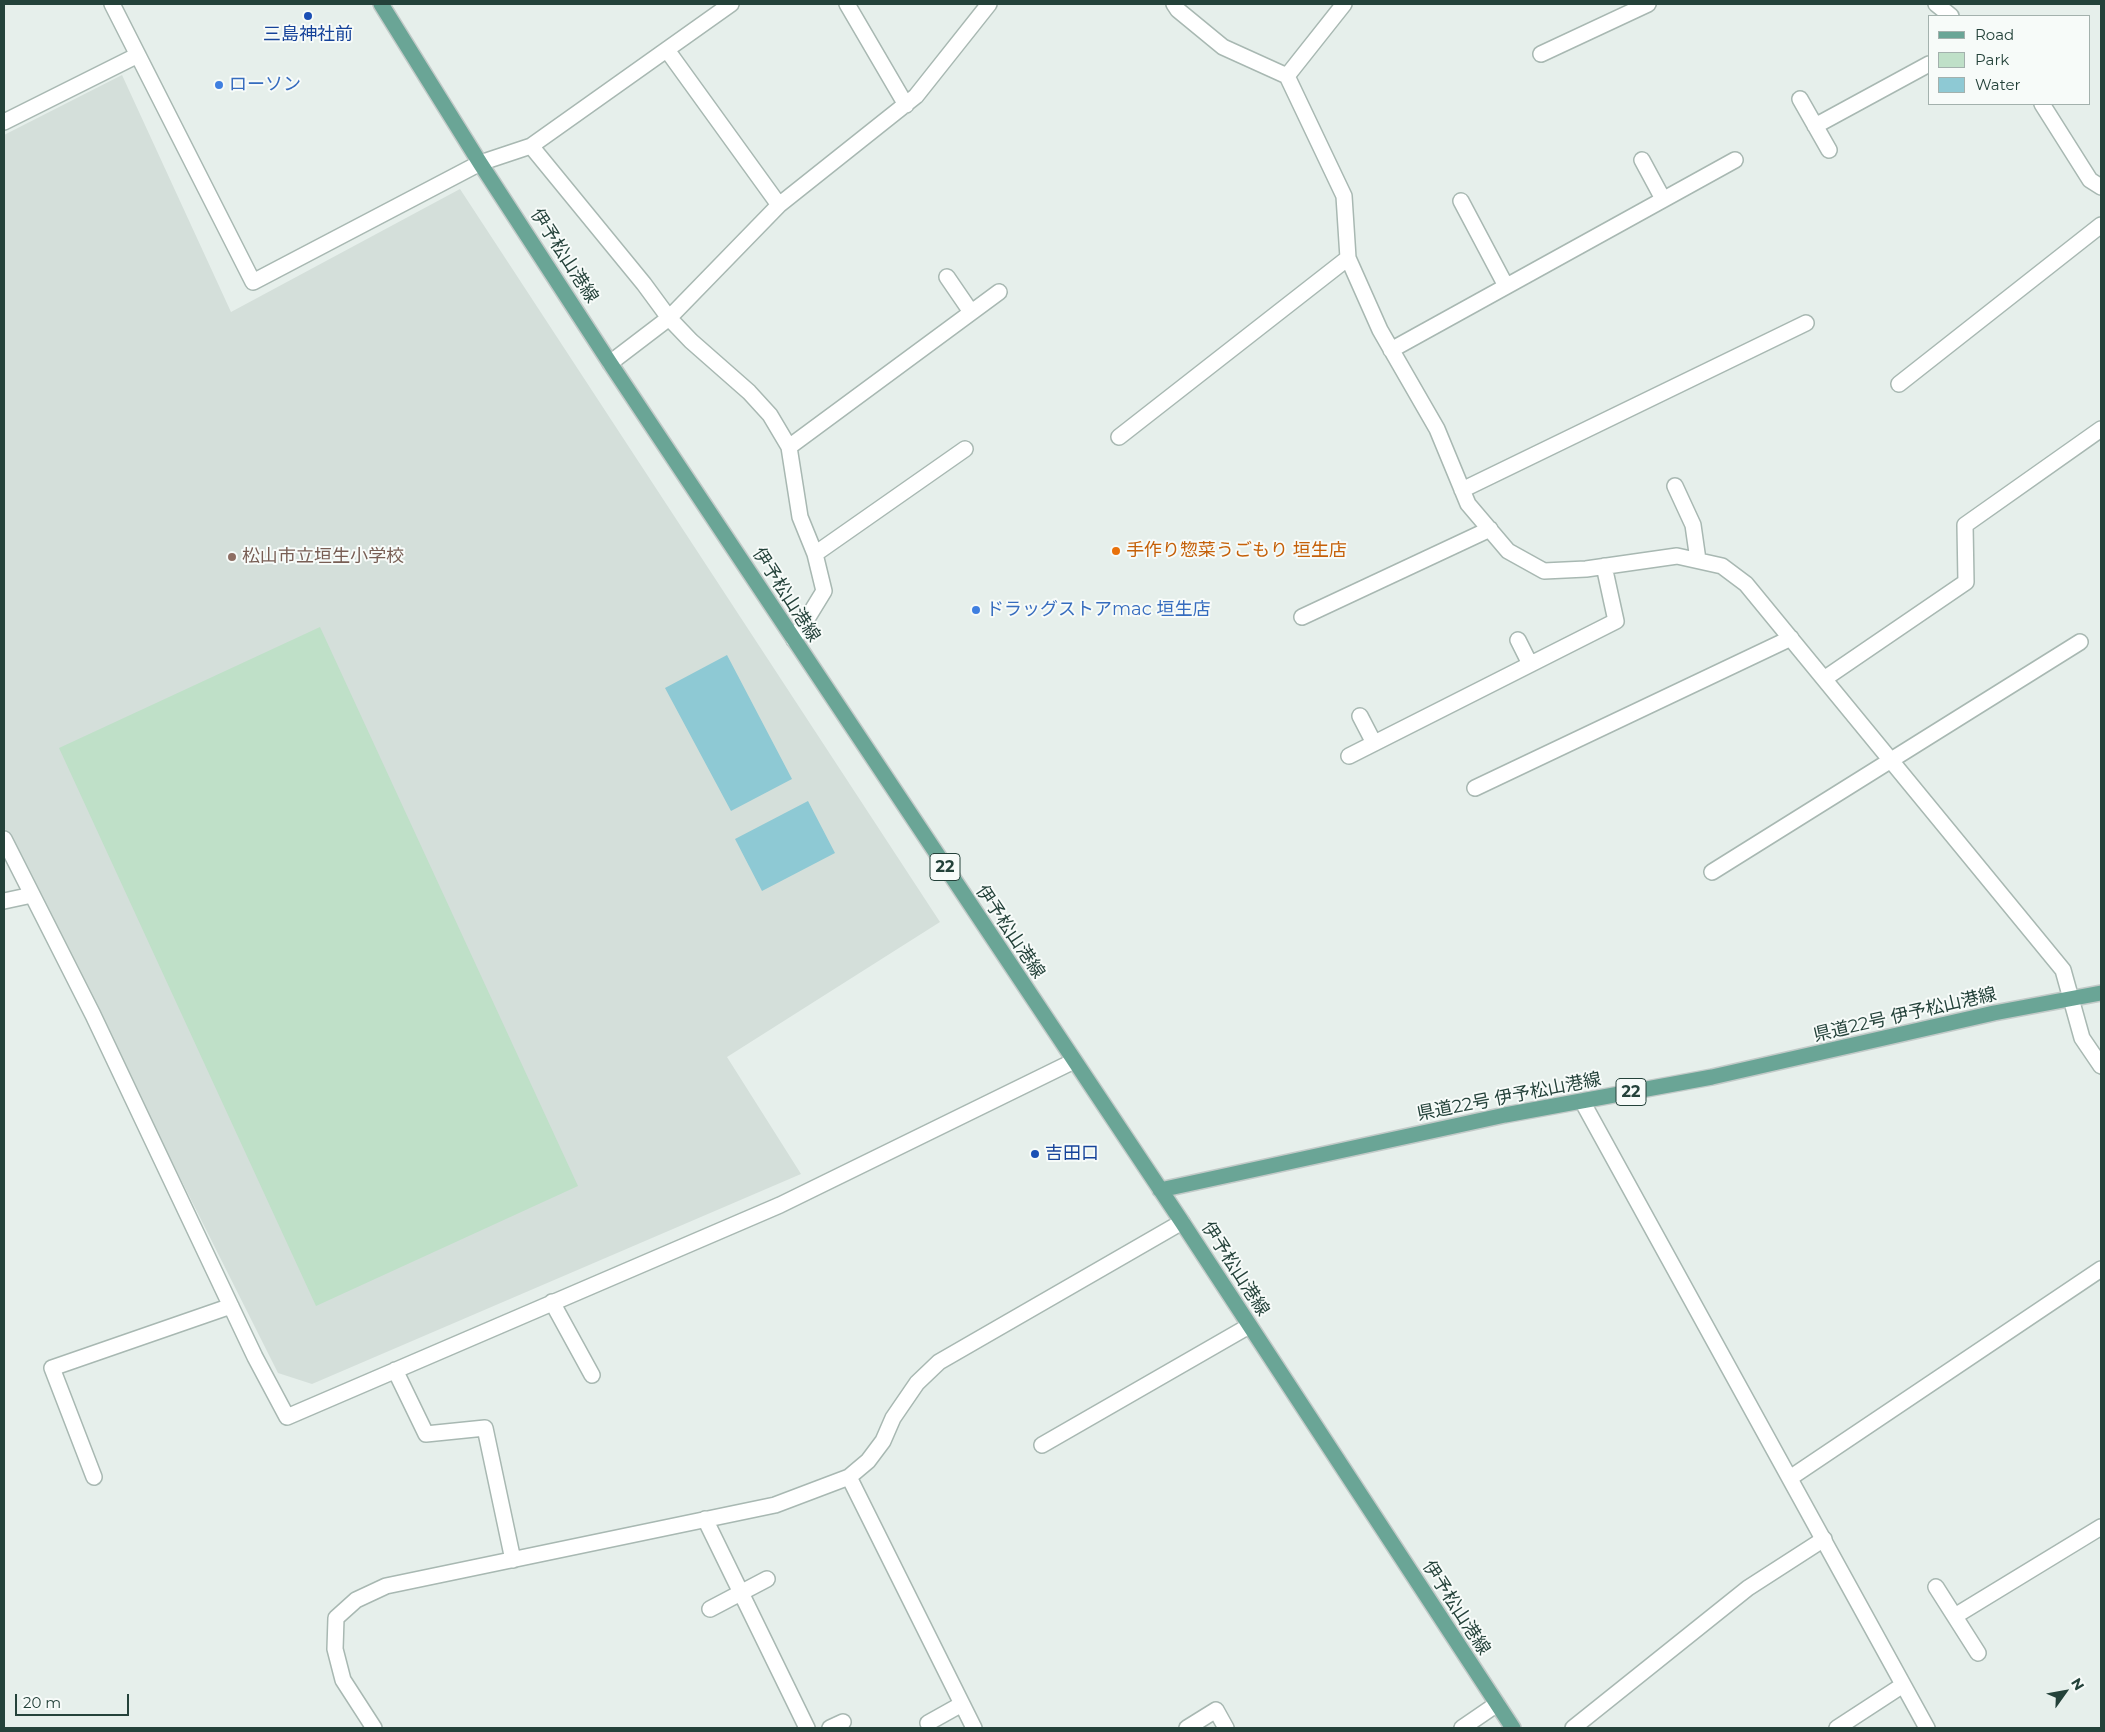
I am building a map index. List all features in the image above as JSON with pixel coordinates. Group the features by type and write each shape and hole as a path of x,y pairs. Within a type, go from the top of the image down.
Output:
{"main road":[{"name":"伊予松山港線","path":"381,4 480,162 610,362 1182,1222 1513,1728"},
{"name":"県道22号 伊予松山港線","path":"1160,1190 1582,1101 1712,1077 1994,1013 2101,993"}],"street":[{"path":"112,4 253,282 480,162 531,146 731,4"},
{"path":"847,4 906,105"},
{"path":"610,362 669,318 779,205 916,96 989,4"},
{"path":"1174,4 1178,10 1223,47 1287,76 1344,196 1348,258 1390,350 1437,429 1468,504 1508,551 1544,572 1677,556 1722,566 1746,584 2063,970 2082,1038 2101,1066"},
{"path":"1540,54 1648,4"},
{"path":"1936,4 1950,15"},
{"path":"1287,76 1341,5"},
{"path":"667,50 779,205"},
{"path":"4,122 138,55"},
{"path":"1816,126 1928,65"},
{"path":"1800,99 1829,150"},
{"path":"2043,105 2090,180 2101,187"},
{"path":"531,146 644,284 669,318 691,341 749,392 770,415 789,447 800,517 815,554 824,591 794,640"},
{"path":"1642,160 1664,200"},
{"path":"1390,350 1735,160"},
{"path":"1461,201 1506,286"},
{"path":"1899,384 2101,225"},
{"path":"1119,437 1348,258"},
{"path":"947,277 971,312"},
{"path":"789,447 999,292"},
{"path":"1462,490 1806,323"},
{"path":"1824,678 1966,582 1965,524 2101,430"},
{"path":"815,554 966,448"},
{"path":"1675,486 1693,525 1698,560"},
{"path":"1302,617 1490,529"},
{"path":"1349,756 1616,620 1604,566"},
{"path":"1475,788 1790,638"},
{"path":"1518,640 1530,664"},
{"path":"1712,872 2080,642"},
{"path":"1360,716 1374,743"},
{"path":"4,839 93,1015 230,1306 287,1416 780,1205 1074,1061"},
{"path":"4,901 32,895"},
{"path":"1582,1101 1927,1728"},
{"path":"374,1728 344,1680 335,1649 336,1618 356,1600 386,1586 776,1505 850,1477 868,1461 883,1441 893,1418 917,1383 939,1362 1182,1222"},
{"path":"1790,1478 2101,1269"},
{"path":"552,1302 592,1375"},
{"path":"94,1477 52,1368 230,1306"},
{"path":"1042,1445 1249,1326"},
{"path":"395,1370 426,1434 484,1428 513,1560"},
{"path":"850,1477 974,1728"},
{"path":"705,1519 807,1728"},
{"path":"1955,1616 2101,1528"},
{"path":"1573,1728 1748,1588 1824,1539"},
{"path":"710,1609 767,1579"},
{"path":"1936,1587 1978,1653"},
{"path":"1837,1728 1903,1685"},
{"path":"928,1723 962,1704"},
{"path":"1462,1728 1497,1704"},
{"path":"1187,1728 1216,1710 1226,1728"}],"shaded area":[{"path":"122,75 231,312 460,189 940,922 727,1057 801,1174 312,1384 278,1373 4,827 4,135"}],"green space":[{"path":"320,627 578,1186 316,1306 59,748"}],"water":[{"path":"727,655 792,779 731,811 665,688"},
{"path":"808,801 835,853 762,891 735,839"}],"place":[{"name":"三島神社前","path":"308,16"},
{"name":"ローソン","path":"219,85"},
{"name":"手作り惣菜うごもり 垣生店","path":"1116,551"},
{"name":"松山市立垣生小学校","path":"232,557"},
{"name":"ドラッグストアmac 垣生店","path":"976,610"},
{"name":"吉田口","path":"1035,1154"}]}
